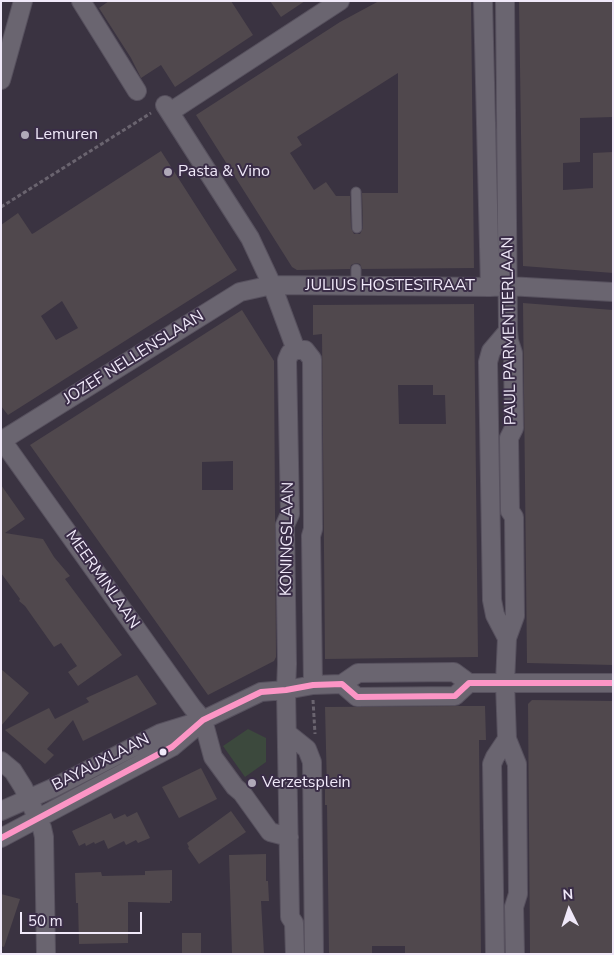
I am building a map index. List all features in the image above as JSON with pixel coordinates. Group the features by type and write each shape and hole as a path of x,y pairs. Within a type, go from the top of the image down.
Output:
{"street":[{"path":"1,80 23,1"},
{"path":"81,1 137,92"},
{"name":"PAUL PARMENTIERLAAN","path":"483,1 490,287"},
{"name":"PAUL PARMENTIERLAAN","path":"505,1 508,331 513,352 514,428 509,438 509,456 510,510 514,516 515,616 506,638 505,683 507,739 517,764 518,894 514,907 515,954"},
{"path":"167,108 333,3"},
{"name":"KONINGSLAAN","path":"167,108 250,238 272,285 296,350"},
{"name":"JULIUS HOSTESTRAAT","path":"272,285 356,278 490,287 508,286 613,292"},
{"name":"JOZEF NELLENSLAAN","path":"2,440 240,292 272,285"},
{"path":"506,638 495,615 492,600 488,362 491,351 508,331"},
{"name":"KONINGSLAAN","path":"295,954 294,923 290,917 285,525 290,514 287,360 290,353 296,350 305,350 312,359 313,530 310,536 313,685"},
{"name":"MEERMINLAAN","path":"2,440 203,720"},
{"name":"BAYAUXLAAN","path":"1,811 53,788 161,733 203,720 261,692 313,685 342,684 358,673 454,672 469,683 613,683"},
{"path":"342,684 357,696 455,696 469,683"},
{"path":"203,720 212,757 242,793 270,832 290,837"},
{"name":"BAYAUXLAAN","path":"1,838 172,747 203,720"},
{"path":"287,733 306,749 312,762 314,954"},
{"path":"495,954 492,764 507,739"},
{"path":"1,761 13,771 29,798 39,819 44,837 46,954"}],"lane":[{"path":"356,192 357,228"}],"path":[{"path":"1,206 167,108"},
{"path":"306,749 315,736 313,685"}],"green space":[{"path":"248,729 266,738 266,762 245,777 223,746"}],"building":[{"path":"109,1 231,1 253,35 175,87 161,65 141,78 131,58 99,8"},
{"path":"270,1 305,1 281,17"},
{"path":"379,1 471,1 474,268 362,269 360,264 356,263 351,265 350,269 297,270 292,267 196,115 340,22","holes":["398,73 398,193 362,193 363,228 360,234 354,234 351,228 350,196 336,196 326,182 314,190 290,153 302,145 297,137"]},
{"path":"519,1 613,1 613,117 580,118 580,162 563,163 563,190 593,188 593,153 613,152 613,273 523,266"},
{"path":"161,151 237,270 8,415 1,406 1,225 18,213 32,234","holes":["62,301 78,328 56,340 41,316"]},
{"path":"523,303 613,310 613,665 527,663"},
{"path":"474,304 478,657 325,659 322,334 313,335 313,305","holes":["398,385 433,385 433,395 445,395 446,424 399,424"]},
{"path":"242,310 274,361 276,657 274,661 208,695 30,445","holes":["233,461 233,490 202,490 202,462"]},
{"path":"1,485 25,519 5,533 43,539 54,557 70,576 65,579 122,655 78,686 68,672 77,666 61,643 54,647 25,606 19,601 20,599 1,573"},
{"path":"1,669 29,693 1,726"},
{"path":"137,675 157,704 83,741 73,720 47,749 54,755 45,764 5,730 49,708 55,719 89,702 86,698"},
{"path":"532,700 613,701 613,954 530,954 528,704"},
{"path":"485,706 486,740 479,740 481,954 405,954 405,946 372,946 372,954 329,954 327,805 325,805 325,789 327,789 325,707"},
{"path":"201,768 217,799 179,818 162,787"},
{"path":"231,811 246,832 199,864 188,848 187,843"},
{"path":"137,812 150,838 138,843 136,840 126,845 124,841 108,849 104,840 95,844 94,842 86,846 85,843 79,846 72,831 111,813 114,819 125,814 127,817"},
{"path":"266,854 266,881 268,881 269,901 261,901 264,954 232,954 229,855"},
{"path":"172,870 172,901 170,903 128,902 128,943 79,944 75,873 101,872 102,876 145,875 145,871"},
{"path":"1,894 20,899 4,947 1,946"},
{"path":"182,933 201,933 201,954 182,954"}],"transit line":[{"path":"1,838 172,747 203,720 261,692 313,685 342,684 357,697 455,696 469,683 613,683"}],"place":[{"name":"Lemuren","path":"25,135"},
{"name":"Pasta & Vino","path":"168,172"},
{"name":"Verzetsplein","path":"252,783"}]}
